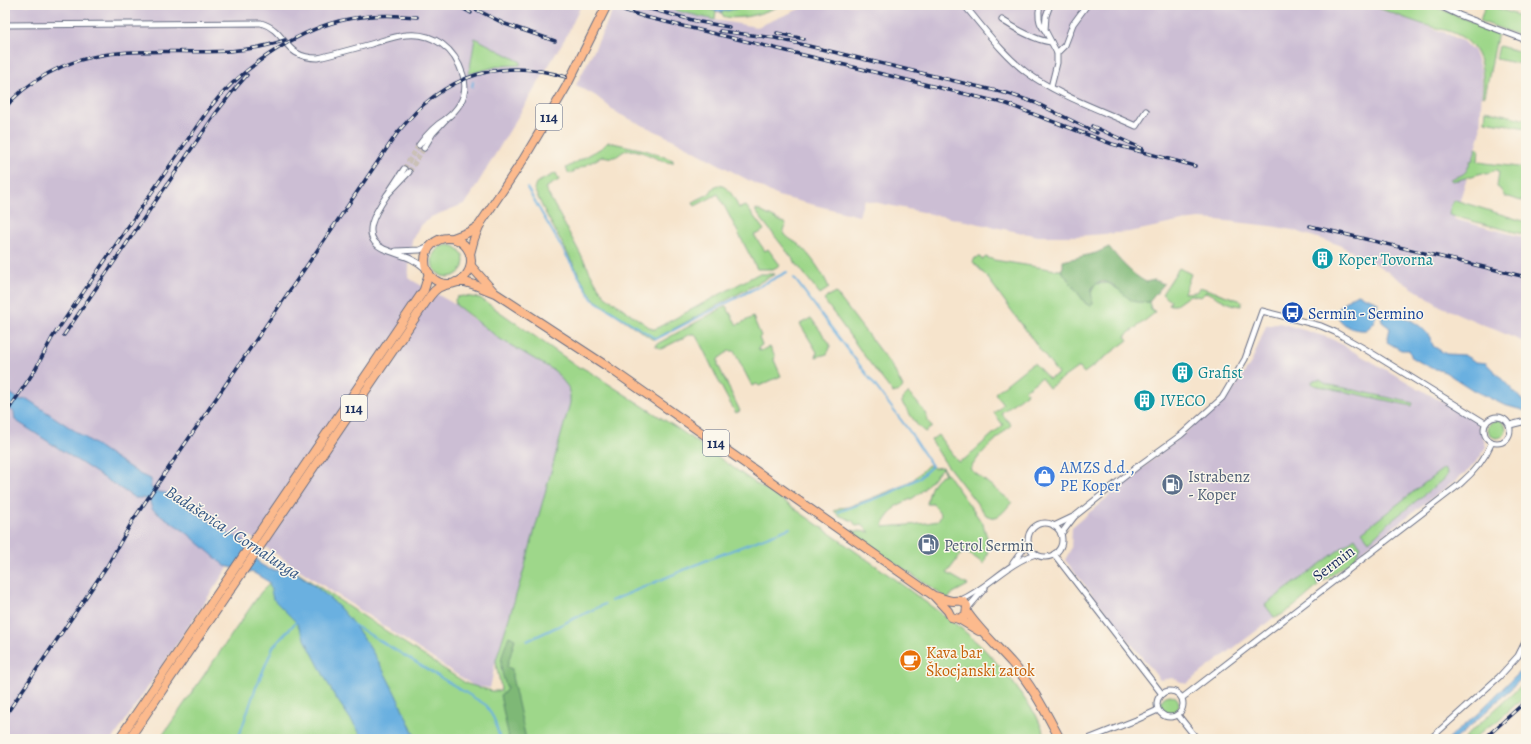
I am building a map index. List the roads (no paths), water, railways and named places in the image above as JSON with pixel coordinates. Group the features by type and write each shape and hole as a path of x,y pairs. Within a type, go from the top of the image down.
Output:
{"main road":[{"name":"114","path":"428,271 437,281 452,283 466,276 471,266 470,254 480,224 523,160 552,112 566,88 608,5"},
{"name":"114","path":"129,739 424,290 428,271 426,254 431,245 443,238 453,238 469,232 480,224"},
{"path":"453,238 464,243 470,254"},
{"name":"114","path":"471,266 495,293"},
{"name":"114","path":"261,537 435,290 440,286 465,282 475,284 495,293 605,365 934,596 948,611 951,617 959,619 984,635"},
{"name":"114","path":"119,739 235,576"},
{"name":"114","path":"934,596 965,603 967,611 984,635 1012,664 1030,687 1060,739"},
{"path":"948,611 949,605 957,601"},
{"path":"959,619 964,617 967,611"}],"street":[{"path":"964,5 1004,52 1026,72 1051,87 1136,126 1146,111"},
{"path":"1040,5 1038,16 1042,27 1045,30"},
{"path":"1050,5 1046,16 1045,30 1048,40 1057,53 1057,63 1051,87"},
{"path":"1057,53 1065,45 1073,24 1087,5"},
{"path":"1438,5 1459,15 1526,40"},
{"path":"1002,20 1038,38 1048,40"},
{"path":"5,25 261,23 273,28 290,49 299,55 311,58 323,57 397,37 414,34 424,36 438,41 450,50 460,64 465,79 465,88 463,101 456,111 446,119 422,147"},
{"path":"406,171 373,217 370,228 371,234 376,243 385,249 415,260 428,271"},
{"path":"393,251 420,250 431,245"},
{"path":"1054,526 1075,516 1138,466 1181,435 1222,398 1245,359 1262,311 1321,326 1334,332 1485,423"},
{"path":"1500,416 1510,425 1508,438 1499,443 1492,442 1487,438 1484,432 1485,423 1490,418 1500,416"},
{"path":"1510,425 1526,421"},
{"name":"Sermin","path":"1182,698 1460,484 1473,473 1484,459 1492,442"},
{"path":"1028,543 1031,550 1036,554 1045,557 1054,554 1061,545 1061,534 1075,516"},
{"path":"1011,566 1028,543 1029,535 1036,526 1043,523 1054,526 1061,534"},
{"path":"957,601 972,595 1011,566 1036,554"},
{"path":"1054,554 1162,694"},
{"path":"967,611 991,581"},
{"path":"1430,739 1499,677 1518,656 1526,640"},
{"path":"1165,692 1176,692 1182,698 1184,705 1175,717 1167,717 1158,710 1158,699 1165,692"},
{"path":"1088,739 1158,710"},
{"path":"1178,715 1197,739"}],"water":[{"path":"695,5 752,5 721,12"},
{"path":"1358,294 1378,302 1374,323 1366,330 1357,330 1348,327 1341,322 1336,314 1345,302"},
{"path":"1386,312 1400,315 1421,327 1431,339 1433,346 1446,354 1464,355 1476,362 1486,363 1526,404 1526,411 1504,405 1473,390 1445,372 1430,367 1412,358 1409,350 1401,350 1387,342 1390,328 1382,322 1381,315"},
{"path":"5,385 7,391 20,400 27,399 141,475 151,479 151,488 158,492 166,493 229,534 243,540 260,564 269,569 282,571 287,566 335,603 360,634 382,667 416,739 364,739 334,695 296,622 273,599 269,582 254,573 225,566 187,533 152,509 150,502 144,498 135,498 15,420 14,412 5,406"},
{"path":"1526,665 1526,674 1517,683 1456,739 1448,739 1476,715"}],"waterway":[{"path":"472,87 473,82"},
{"path":"527,188 592,299 656,339 787,272"},
{"path":"794,278 910,432 932,466 919,478 890,493 838,512"},
{"path":"611,601 712,558 790,528"},
{"path":"527,641 605,604"},
{"path":"238,739 255,690 273,647 297,621"},
{"path":"349,622 486,705 494,719 500,739"}],"tunnel":[{"path":"404,169 419,145"},
{"path":"409,172 424,148"}],"railway":[{"path":"457,5 471,13"},
{"path":"467,5 505,24 555,41"},
{"path":"635,5 700,22 729,27"},
{"path":"615,7 645,17 1007,104 1112,144 1195,166"},
{"path":"5,415 35,370 52,338 208,110 228,87 251,67 286,43 322,26 357,17 417,17"},
{"path":"720,31 775,38 1009,94 1036,103 1097,133"},
{"path":"777,33 804,39"},
{"path":"5,108 19,93 35,81 76,61 105,54 166,51 226,51 256,48 285,40"},
{"path":"5,716 107,566 133,520 398,132 416,111 439,93 456,83 473,76 509,69 547,72 566,77"},
{"path":"64,335 216,113 247,75"},
{"path":"1092,126 1143,149"},
{"path":"1310,226 1526,277"},
{"path":"1484,739 1526,701"}],"place":[{"name":"Koper Tovorna","path":"1323,259"},
{"name":"Sermin - Sermino","path":"1292,313"},
{"name":"Grafist","path":"1183,372"},
{"name":"IVECO","path":"1145,400"},
{"name":"AMZS d.d., PE Koper","path":"1045,476"},
{"name":"Istrabenz - Koper","path":"1172,485"},
{"name":"Petrol Sermin","path":"928,545"},
{"name":"Kava bar Škocjanski zatok","path":"911,661"}],"water label":[{"name":"Badaševica / Cornalunga","path":"233,532"}]}
